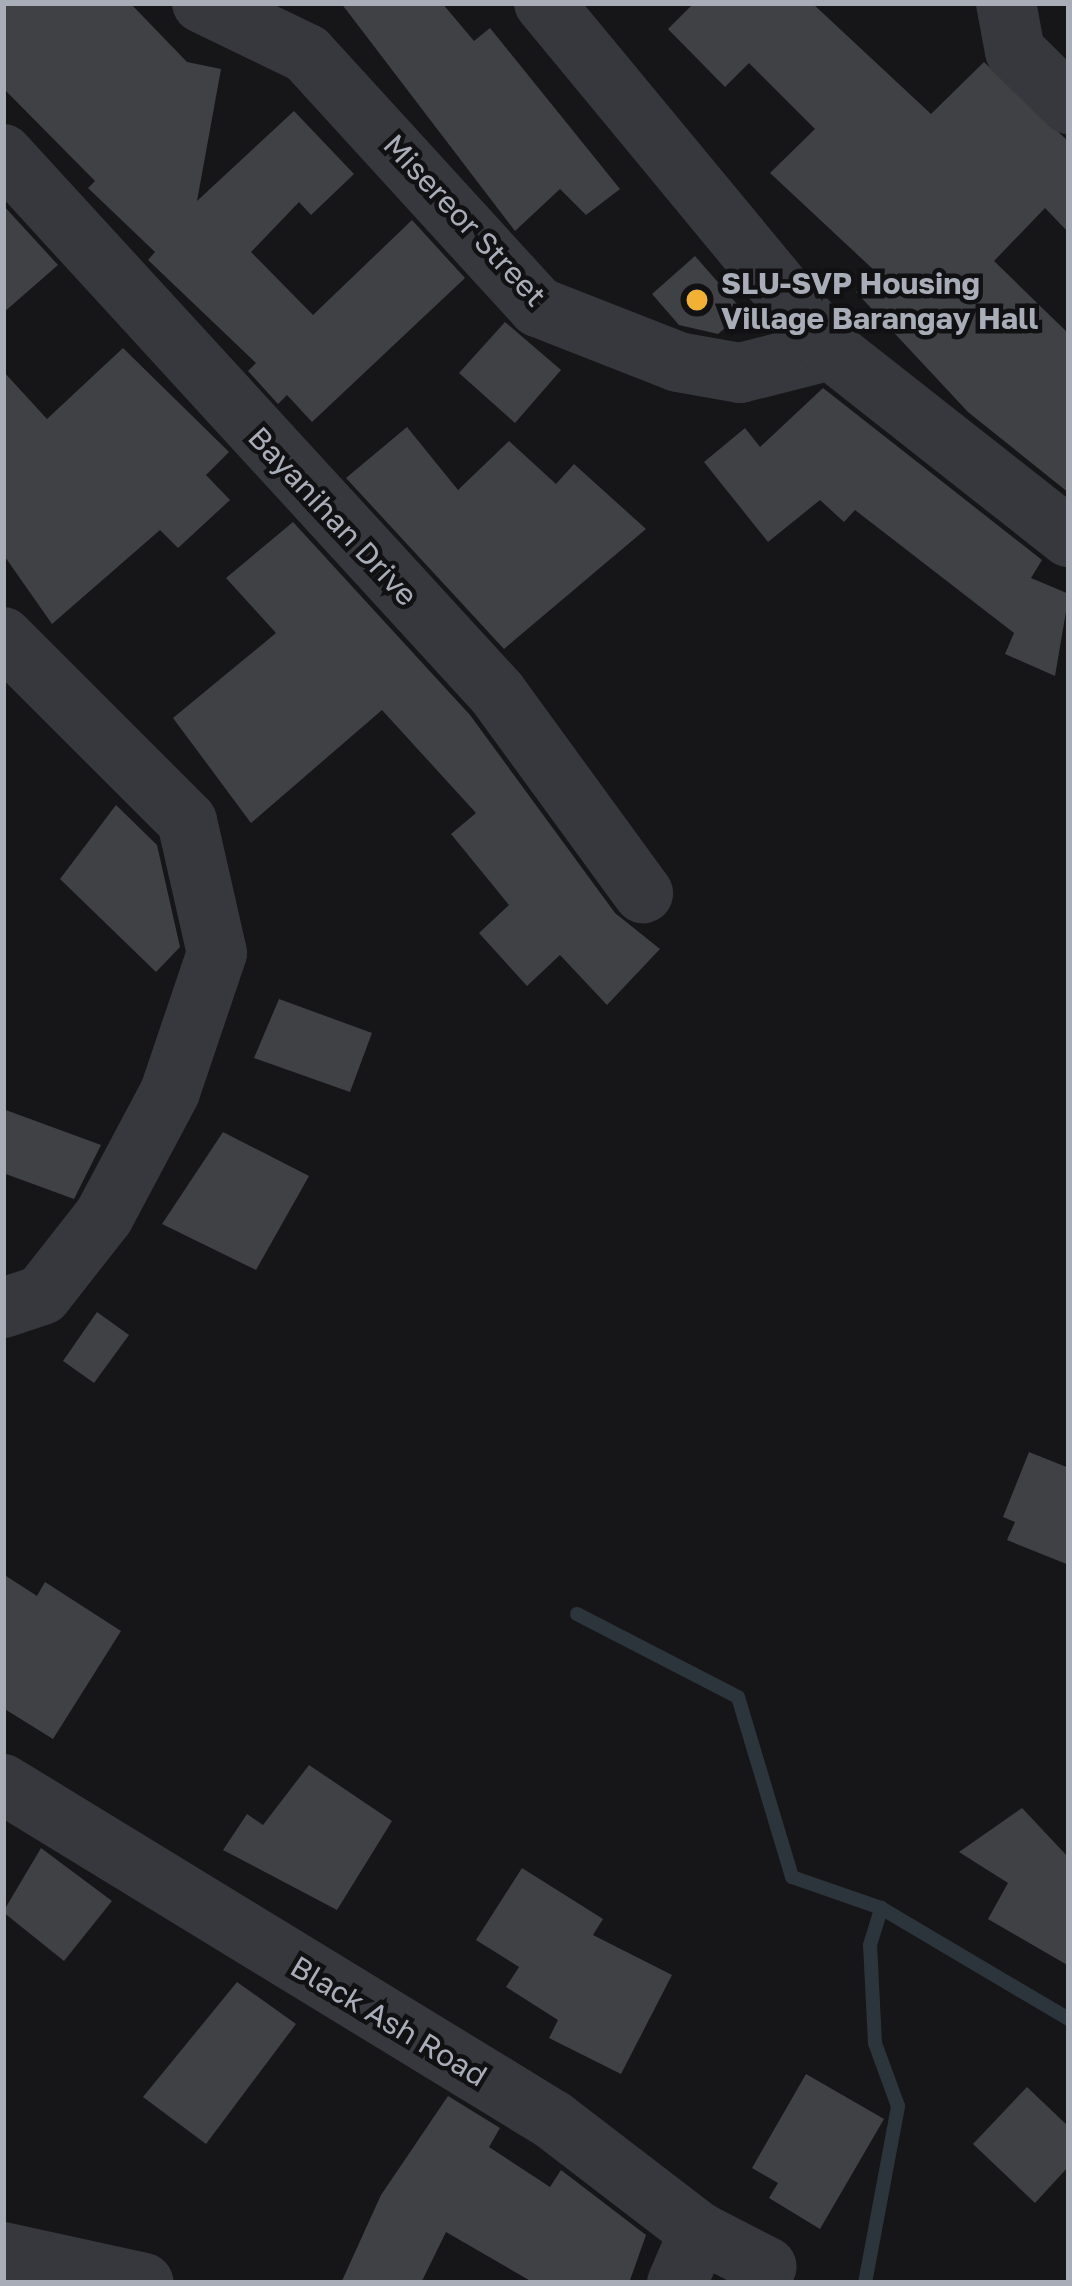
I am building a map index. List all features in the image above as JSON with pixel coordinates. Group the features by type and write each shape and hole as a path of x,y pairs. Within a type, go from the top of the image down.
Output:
{"street":[{"name":"Misereor Street","path":"202,3 307,54 538,307 678,362 740,373 831,350"},
{"path":"544,3 831,350 1069,537"},
{"path":"1006,3 1015,51 1069,104"},
{"name":"Bayanihan Drive","path":"3,154 497,693 643,893"},
{"path":"3,638 28,701 187,821 217,953 170,1092 104,1216 41,1294 3,1308"},
{"name":"Black Ash Road","path":"3,1784 553,2120 688,2257 767,2267"},
{"path":"3,2252 144,2283"}],"building":[{"path":"3,3 130,3 187,62 221,69 197,201 294,111 354,174 311,215 299,202 251,252 313,315 412,220 465,278 312,422 287,395 278,404 248,371 256,363 148,260 155,252 88,188 95,181 3,88"},
{"path":"341,3 442,3 474,41 490,28 620,189 586,215 560,189 515,231"},
{"path":"694,3 812,3 931,114 984,62 1069,142 1069,233 1045,208 994,261 1069,334 1069,493 968,412 856,292 876,272 770,173 815,129 749,63 725,87 668,29"},
{"path":"3,205 58,265 3,313"},
{"path":"695,256 744,312 718,334 679,325 652,294"},
{"path":"505,322 561,370 515,423 459,373"},
{"path":"123,348 229,452 206,475 230,500 178,548 160,530 52,624 3,554 3,371 47,419"},
{"path":"823,388 1042,560 1031,578 1069,594 1055,676 1005,654 1014,633 855,510 844,522 820,500 768,542 704,462 745,428 760,447"},
{"path":"407,427 458,490 509,441 556,484 574,464 646,529 504,649 346,478"},
{"path":"293,522 470,715 615,913 660,949 607,1005 560,955 527,986 479,933 509,905 451,834 476,813 382,710 251,823 173,718 276,633 226,578"},
{"path":"116,805 157,845 180,947 156,972 60,879"},
{"path":"279,999 372,1033 350,1092 254,1058"},
{"path":"3,1109 101,1145 74,1199 3,1173"},
{"path":"223,1132 309,1176 256,1270 162,1224"},
{"path":"97,1312 129,1335 94,1383 63,1361"},
{"path":"1029,1452 1069,1468 1069,1565 1007,1540 1015,1522 1003,1517"},
{"path":"3,1574 37,1596 45,1582 121,1631 53,1739 3,1708"},
{"path":"309,1765 392,1821 337,1910 223,1850 247,1814 263,1825"},
{"path":"1022,1808 1069,1858 1069,1966 988,1919 1008,1883 959,1852"},
{"path":"41,1848 112,1901 64,1961 3,1912"},
{"path":"522,1868 603,1919 593,1935 672,1975 621,2074 549,2038 558,2020 506,1987 519,1967 476,1940"},
{"path":"237,1982 296,2024 206,2144 143,2097"},
{"path":"806,2074 884,2119 820,2229 769,2198 778,2183 752,2168"},
{"path":"1027,2087 1069,2127 1069,2166 1035,2203 973,2144"},
{"path":"448,2096 500,2128 489,2147 550,2187 561,2170 646,2235 629,2283 534,2283 446,2232 421,2283 341,2283 381,2195"}],"waterway":[{"path":"577,1614 738,1697 792,1877 881,1908 1069,2019"},
{"path":"865,2283 898,2106 875,2043 870,1945 881,1908"}],"place":[{"name":"SLU-SVP Housing Village Barangay Hall","path":"697,300"}]}
